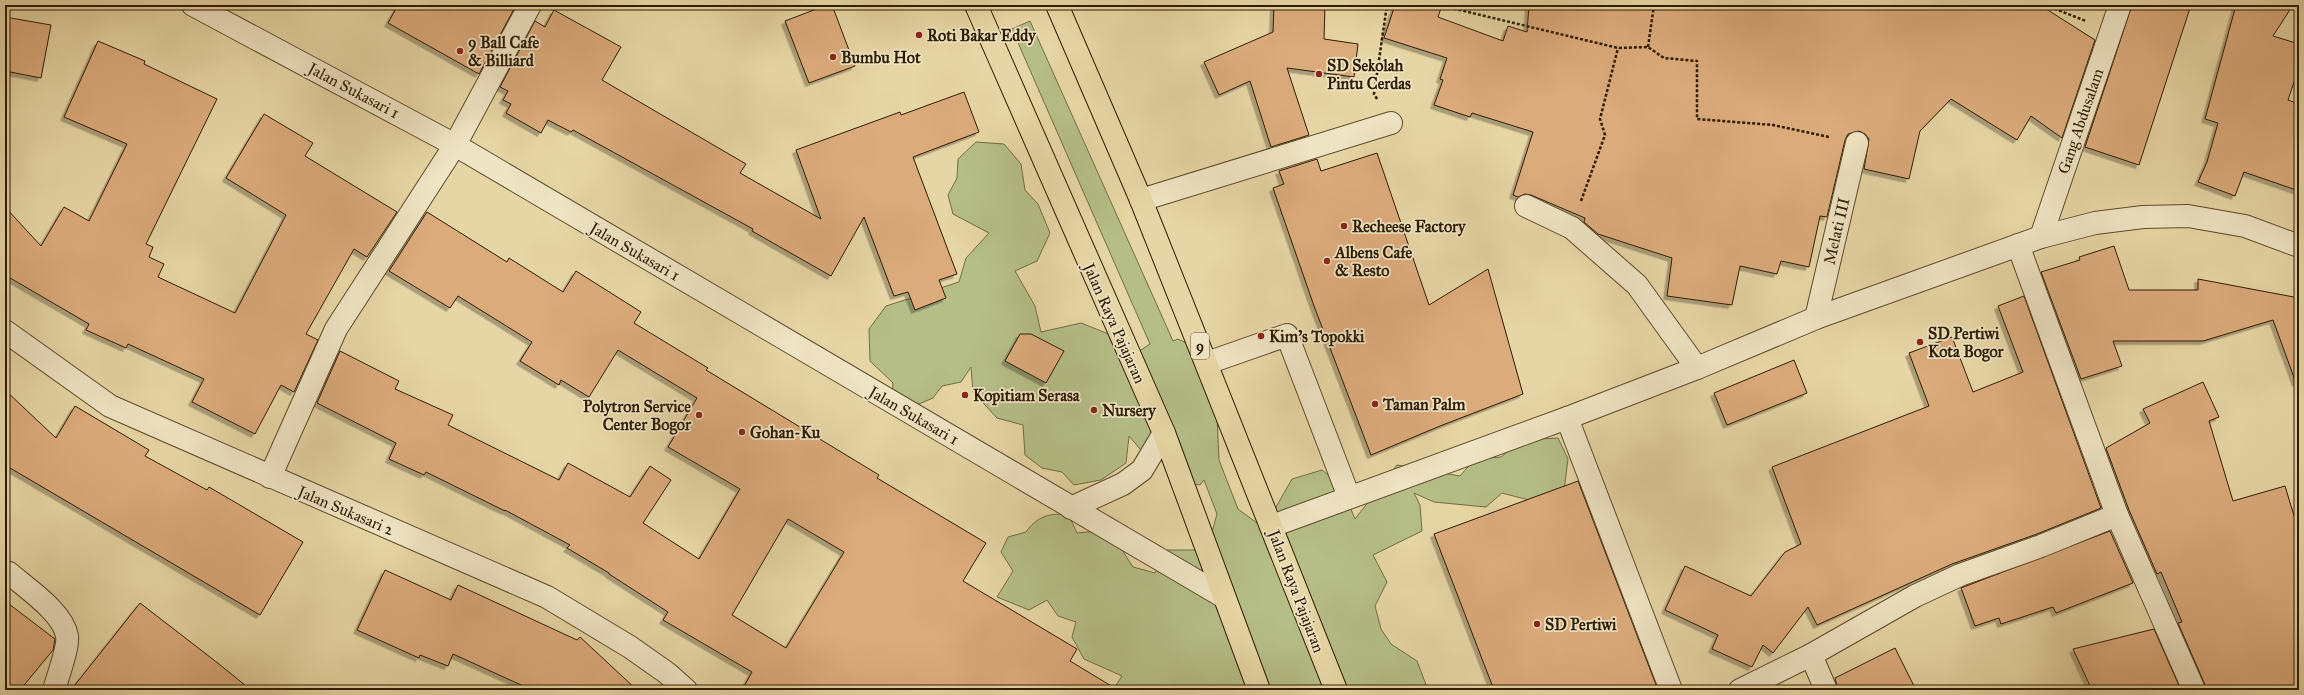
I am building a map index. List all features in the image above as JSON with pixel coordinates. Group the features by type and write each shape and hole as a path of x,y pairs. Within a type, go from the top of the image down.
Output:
{"highway":[{"name":"Jalan Raya Pajajaran","path":"976,5 1164,433 1259,690"},
{"name":"Jalan Raya Pajajaran","path":"1057,5 1141,200 1336,690"}],"street":[{"name":"Jalan Sukasari 1","path":"193,5 455,145 1224,597"},
{"path":"270,477 336,329 455,145 530,5"},
{"name":"Gang Abdusalam","path":"2041,237 2120,5"},
{"path":"1141,200 1391,123"},
{"name":"Melati III","path":"1816,318 1857,143"},
{"path":"1526,206 1572,228 1637,285 1697,368"},
{"path":"1272,526 1567,418 1697,368 1816,318 2041,237 2095,223 2143,217 2188,216 2245,226 2299,246"},
{"path":"2018,245 2117,515 2194,690"},
{"name":"Jalan Sukasari 2","path":"5,331 110,406 547,597 630,647 667,673 686,690"},
{"path":"1207,363 1287,335 1349,497"},
{"path":"1567,418 1671,690"},
{"path":"1071,508 1123,484 1142,470 1164,433"},
{"path":"1740,690 1811,655 1914,596 1960,575 2041,546 2117,515"},
{"path":"5,572 57,614 68,636 62,664 54,690"},
{"path":"1811,655 1826,690"}],"path":[{"path":"1387,5 1374,94 1391,123"},
{"path":"1439,5 1618,48 1648,47 1664,58 1697,61 1697,119 1773,125 1857,143"},
{"path":"1648,47 1654,5"},
{"path":"2045,5 2111,31"},
{"path":"1572,228 1605,135 1600,119 1618,48"}],"green space":[{"path":"1030,21 1173,341 1178,339 1209,354 1217,416 1219,460 1238,509 1257,523 1276,507 1292,479 1322,470 1342,487 1355,519 1397,465 1460,476 1475,459 1501,457 1522,440 1558,438 1568,459 1564,491 1544,504 1502,493 1486,507 1434,502 1414,493 1420,505 1422,531 1373,555 1387,582 1375,606 1381,629 1391,644 1417,661 1428,690 1113,690 1122,676 1084,659 1072,637 1076,622 1058,616 1047,600 1029,610 997,597 1013,571 1001,552 1008,537 1026,532 1035,522 1045,516 1057,514 1069,516 1077,533 1100,532 1107,534 1117,542 1133,567 1155,573 1167,550 1207,550 1217,514 1204,480 1200,485 1176,481 1165,462 1146,456 1129,436 1126,463 1101,480 1074,485 1062,472 1042,468 1025,455 1023,425 997,418 973,392 971,367 961,382 942,386 933,398 907,409 892,401 893,383 870,361 869,329 886,306 908,299 928,300 934,290 959,282 966,258 989,233 953,214 948,195 957,178 958,159 976,142 1004,144 1021,164 1025,190 1038,204 1050,233 1037,261 1015,271 1035,306 1041,332 1081,323 1121,339 1130,357 1150,344 1012,29"}],"building":[{"path":"398,5 507,5 514,9 479,74 388,23"},
{"path":"827,5 832,5 855,66 809,83 785,21"},
{"path":"1274,5 1325,5 1324,39 1358,44 1354,77 1287,68 1309,135 1271,147 1250,81 1219,95 1204,62 1273,32"},
{"path":"1395,5 1442,5 1438,17 1503,41 1508,26 1527,32 1529,5 2040,5 2095,40 2062,138 2031,116 2017,140 1951,99 1920,131 1909,179 1864,169 1869,139 1865,134 1859,131 1848,134 1845,140 1827,217 1820,216 1809,267 1781,261 1777,274 1740,266 1732,305 1667,296 1672,258 1598,234 1584,222 1585,218 1531,195 1525,194 1518,197 1513,195 1533,132 1472,113 1470,117 1434,105 1443,80 1440,79 1447,58 1384,38"},
{"path":"2132,5 2191,5 2139,165 2085,147"},
{"path":"2236,5 2293,5 2273,36 2299,44 2299,67 2288,100 2299,104 2299,191 2244,172 2235,196 2198,182 2207,162 2218,123 2205,119"},
{"path":"554,10 621,47 602,80 746,164 740,173 821,219 796,150 900,112 901,115 964,92 979,132 913,157 957,274 939,280 946,298 915,310 908,292 894,296 864,217 831,276 752,231 753,229 573,130 571,132 548,120 541,133 506,113 511,104 503,100 508,91 500,87 535,21 545,27"},
{"path":"5,17 51,25 41,78 5,71"},
{"path":"98,41 145,61 144,64 217,99 146,244 153,247 149,257 164,264 158,277 235,313 286,215 226,178 264,114 313,143 305,156 397,212 367,257 354,249 306,334 318,340 294,392 281,385 255,434 192,402 204,379 128,344 126,348 86,330 89,324 5,275 5,207 41,246 64,207 89,221 127,144 64,117"},
{"path":"1377,153 1429,305 1488,269 1523,394 1440,426 1371,455 1314,306 1273,188 1284,184 1279,171 1317,159 1321,171"},
{"path":"427,212 507,262 509,258 563,292 576,271 641,312 634,323 708,368 706,370 879,475 877,478 986,543 963,581 1077,649 1070,661 1118,690 742,690 752,672 663,620 668,612 609,573 567,548 570,545 505,510 426,472 424,475 389,459 396,443 317,403 340,351 399,381 395,389 453,415 448,425 559,480 568,463 630,497 650,466 671,480 643,523 699,559 740,489 668,447 697,398 618,350 589,397 561,380 559,385 520,361 532,342 458,296 450,308 389,271","holes":["788,519 844,552 786,648 732,615"]},
{"path":"2114,246 2129,290 2198,290 2198,279 2299,298 2299,382 2296,383 2273,320 2203,341 2113,341 2122,366 2081,379 2041,272 2080,260 2079,257"},
{"path":"2024,296 2101,508 2037,534 1952,564 1817,625 1808,607 1773,653 1763,645 1752,667 1712,649 1718,635 1665,610 1685,566 1751,596 1785,552 1801,544 1772,467 1929,406 1909,353 1952,337 1973,392 2023,372 1998,306"},
{"path":"1020,334 1031,334 1064,351 1046,383 1005,361"},
{"path":"1794,360 1807,393 1727,425 1714,393"},
{"path":"2203,382 2219,417 2209,421 2233,501 2285,486 2299,532 2299,690 2216,690 2216,686 2206,687 2178,623 2182,622 2161,572 2157,574 2129,510 2106,448 2150,423 2143,409"},
{"path":"5,390 56,438 75,406 149,450 145,456 207,490 209,487 303,542 260,615 5,465"},
{"path":"1578,481 1658,690 1494,690 1434,534"},
{"path":"2110,531 2133,583 2056,613 2053,607 2001,624 1999,618 1975,626 1961,588"},
{"path":"385,570 451,600 458,585 577,640 580,637 637,690 532,690 453,654 448,666 420,655 419,658 357,630"},
{"path":"5,601 55,639 53,650 20,690 5,690"},
{"path":"140,603 219,664 251,690 71,690"},
{"path":"2154,629 2180,688 2092,690 2073,649"},
{"path":"1895,648 1916,690 1838,690 1835,678"}],"place":[{"name":"Roti Bakar Eddy","path":"919,35"},
{"name":"9 Ball Cafe & Billiard","path":"460,51"},
{"name":"Bumbu Hot","path":"833,57"},
{"name":"SD Sekolah Pintu Cerdas","path":"1319,74"},
{"name":"Recheese Factory","path":"1344,226"},
{"name":"Albens Cafe & Resto","path":"1327,261"},
{"name":"Kim's Topokki","path":"1261,336"},
{"name":"SD Pertiwi Kota Bogor","path":"1920,342"},
{"name":"Kopitiam Serasa","path":"965,395"},
{"name":"Taman Palm","path":"1375,404"},
{"name":"Nursery","path":"1094,410"},
{"name":"Polytron Service Center Bogor","path":"699,415"},
{"name":"Gohan-Ku","path":"742,432"},
{"name":"SD Pertiwi","path":"1537,624"}]}
